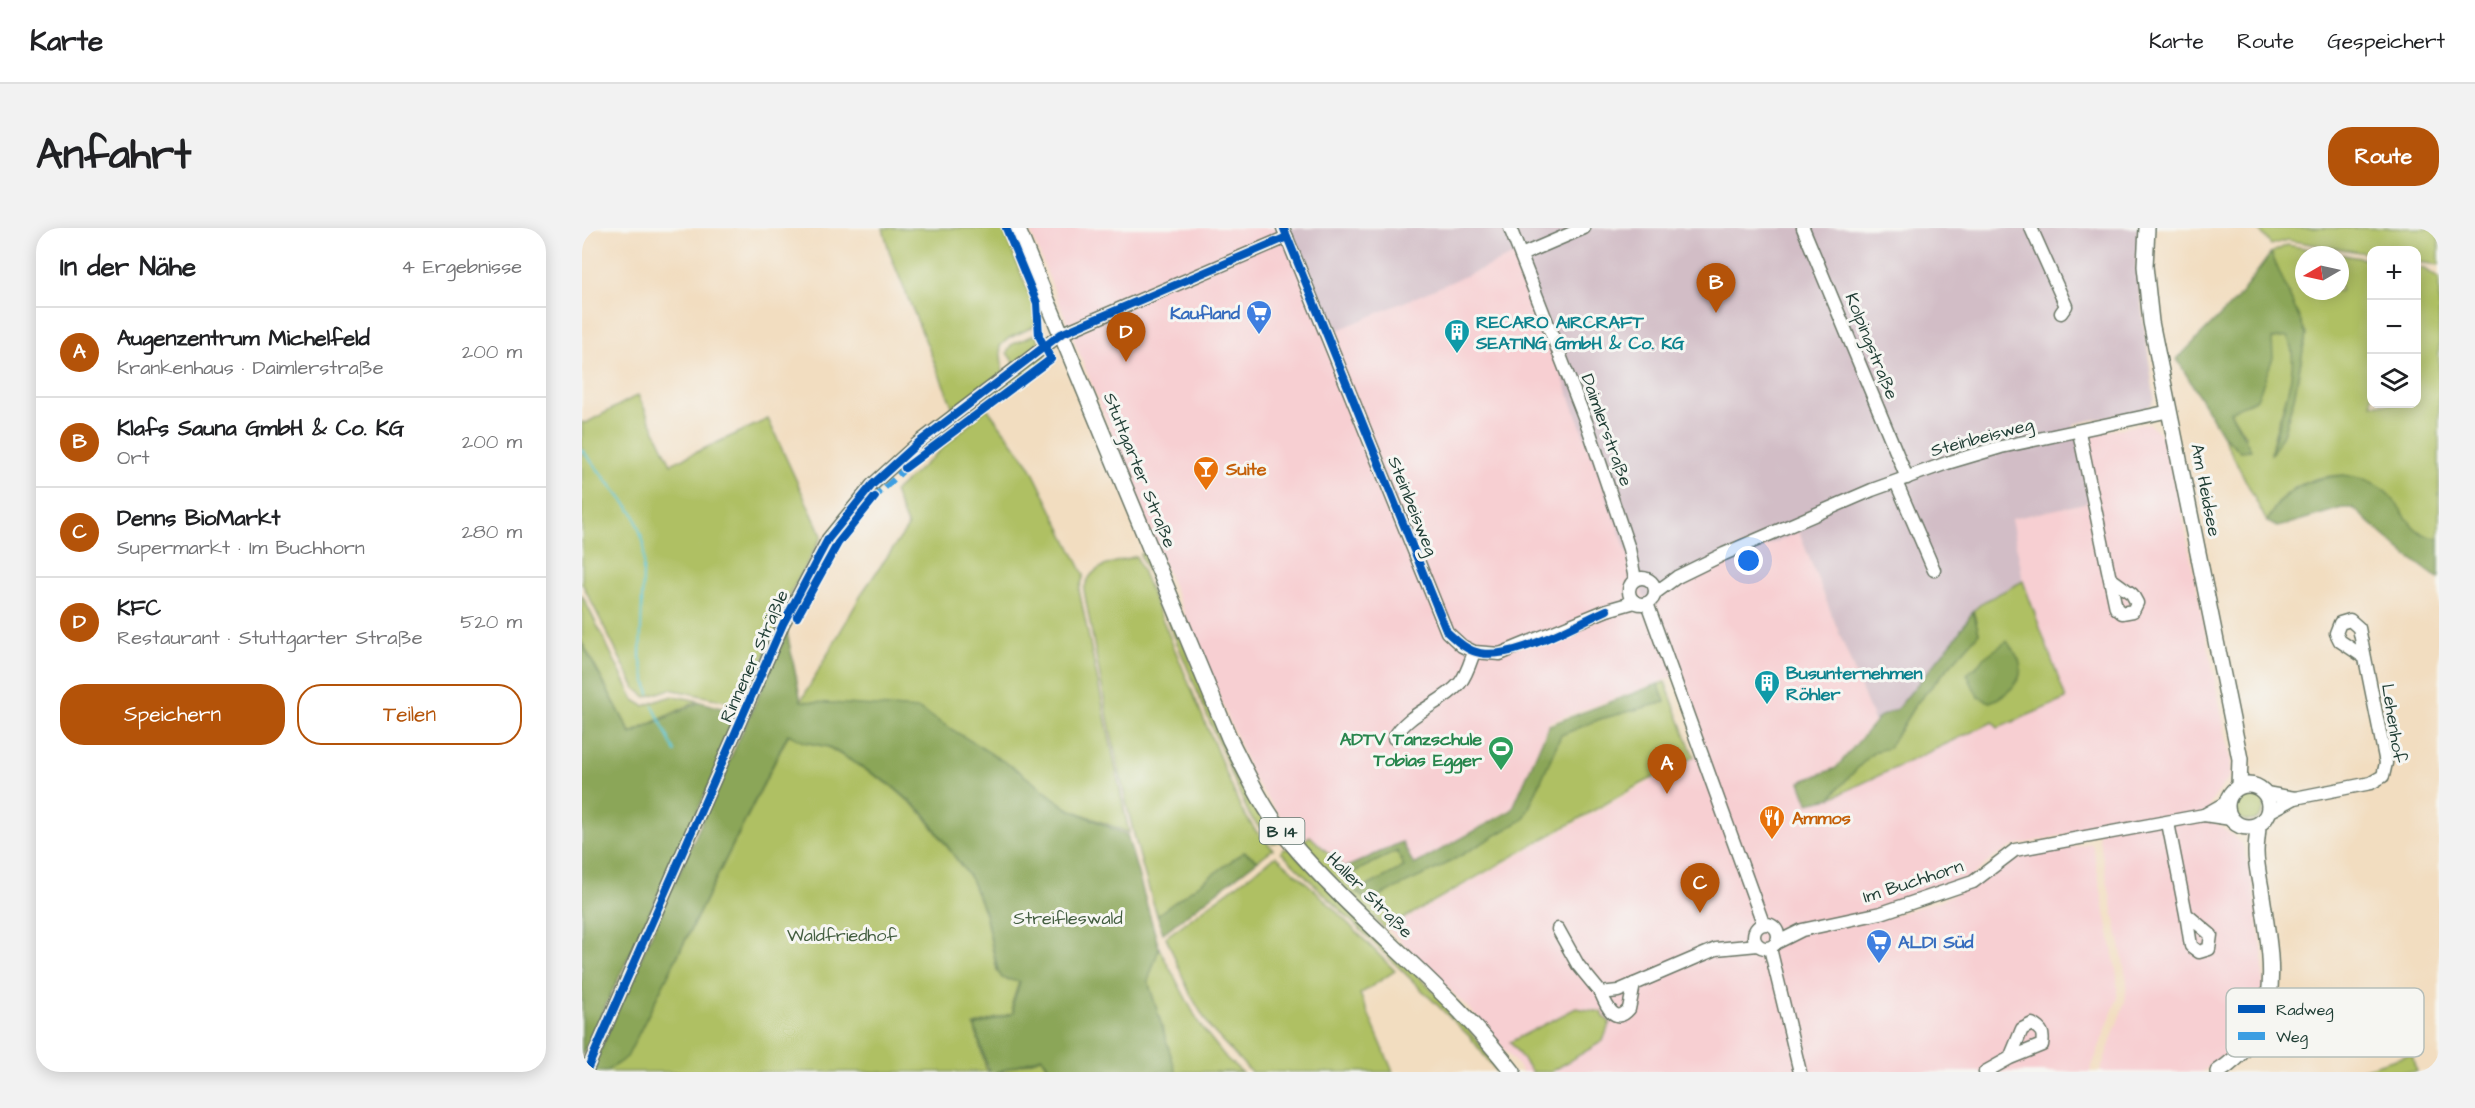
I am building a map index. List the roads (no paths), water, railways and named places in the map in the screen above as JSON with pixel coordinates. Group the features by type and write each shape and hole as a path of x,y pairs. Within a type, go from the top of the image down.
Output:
{"main road":[{"name":"Stuttgarter Straße","path":"1017,228 1184,629"},
{"name":"Am Heidsee","path":"2147,228 2147,297 2240,759 2253,788"},
{"name":"Haller Straße","path":"1184,629 1230,740 1275,821 1336,890 1473,1024 1513,1072"},
{"path":"2253,788 2270,802 2269,812 2252,826 2231,819 2227,802 2253,788"},
{"path":"2252,826 2271,957 2270,988"},
{"path":"2218,1072 2237,1057"}],"street":[{"name":"Daimlerstraße","path":"1510,228 1588,427 1629,549 1632,584 1630,596 1647,595"},
{"path":"1521,255 1584,228"},
{"name":"Kolpingstraße","path":"1803,228 1901,480"},
{"path":"2031,228 2066,306 2061,313"},
{"name":"Rinnener Sträßle","path":"586,1072 783,624 828,539 872,485 918,443 1061,334 1285,233"},
{"name":"Steinbeisweg","path":"1285,233 1447,632 1462,646 1474,652 1492,655 1510,652 1647,595 1677,577 1901,480 2001,447 2170,411"},
{"path":"2079,432 2110,578"},
{"path":"1901,480 1934,570"},
{"path":"1632,584 1643,577 1647,595 1764,927 1779,934 1768,945"},
{"name":"Steinbeisweg","path":"1607,610 1632,584"},
{"path":"1394,738 1404,724 1459,684 1468,671 1474,652"},
{"name":"Lehenhof","path":"2269,812 2295,798 2371,783 2384,776 2386,763 2364,657"},
{"name":"Lehenhof","path":"2253,788 2295,798"},
{"name":"Im Buchhorn","path":"1731,945 1768,945 1802,930 1881,913 1973,882 2015,850 2204,815 2227,802"},
{"name":"Im Buchhorn","path":"2204,815 2231,819"},
{"path":"2168,823 2186,914"},
{"path":"1764,927 1754,939 1768,945"},
{"name":"Im Buchhorn","path":"1601,993 1618,992 1694,957 1731,945 1764,927 1802,930"},
{"path":"1558,928 1578,965 1601,993 1607,1008 1616,1015 1622,1015 1629,1009 1634,984"},
{"path":"1768,945 1800,1072"},
{"path":"1985,1072 2010,1058"}],"waterway":[{"path":"582,450 634,514 644,544 640,657 649,694"},
{"path":"653,706 675,752"}],"place":[{"name":"Klafs Sauna GmbH & Co. KG","path":"1716,313"},
{"name":"Kaufland","path":"1259,336"},
{"name":"RECARO AIRCRAFT SEATING GmbH & Co. KG","path":"1457,355"},
{"name":"KFC","path":"1126,362"},
{"name":"Suite","path":"1206,492"},
{"name":"Busunternehmen Röhler","path":"1767,706"},
{"name":"ADTV Tanzschule Tobias Egger","path":"1501,772"},
{"name":"Augenzentrum Michelfeld","path":"1667,794"},
{"name":"Ammos","path":"1772,841"},
{"name":"Denns BioMarkt","path":"1700,913"},
{"name":"ALDI Süd","path":"1879,965"}],"park label":[{"name":"Streifleswald","path":"1068,918"},
{"name":"Waldfriedhof","path":"842,935"}]}
